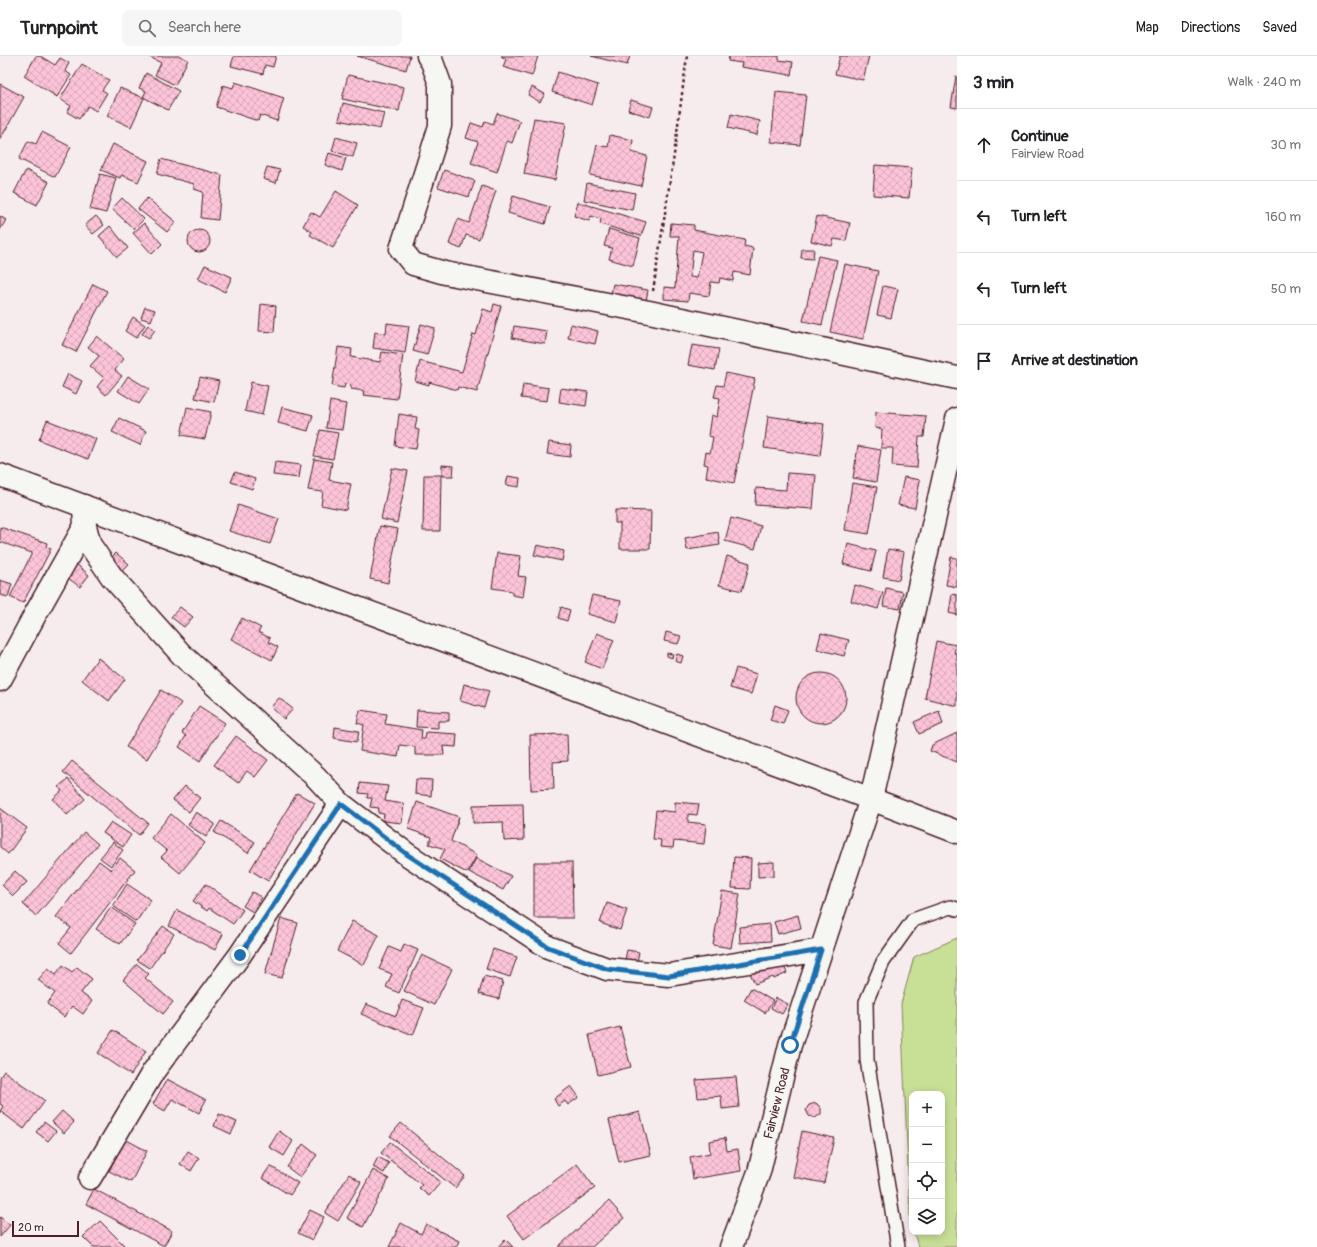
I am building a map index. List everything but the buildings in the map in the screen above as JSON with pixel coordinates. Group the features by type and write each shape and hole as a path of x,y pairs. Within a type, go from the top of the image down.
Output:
{"street":[{"path":"428,56 432,62 440,84 440,126 401,249 413,264 445,273 649,312 957,378"},
{"name":"Fairview Road","path":"732,1247 759,1172 790,1045 871,799 957,419"},
{"path":"0,475 84,516 871,799 957,832"},
{"path":"0,680 36,613 84,516"},
{"path":"84,516 90,545 112,577 177,649 316,777 341,804 408,855 548,947 607,969 669,976 821,950"},
{"path":"90,1178 153,1072 240,955 341,804"}],"lane":[{"path":"898,1247 866,1060 866,1002 882,962 914,920 950,907 957,908"}],"path":[{"path":"649,312 674,155 687,56"}],"green space":[{"path":"957,938 957,1247 918,1247 915,1235 945,1235 945,1091 909,1091 909,1192 901,1004 914,957"}],"route":[{"path":"240,955 341,804 408,855 548,947 607,969 669,976 821,950 790,1045"}]}
